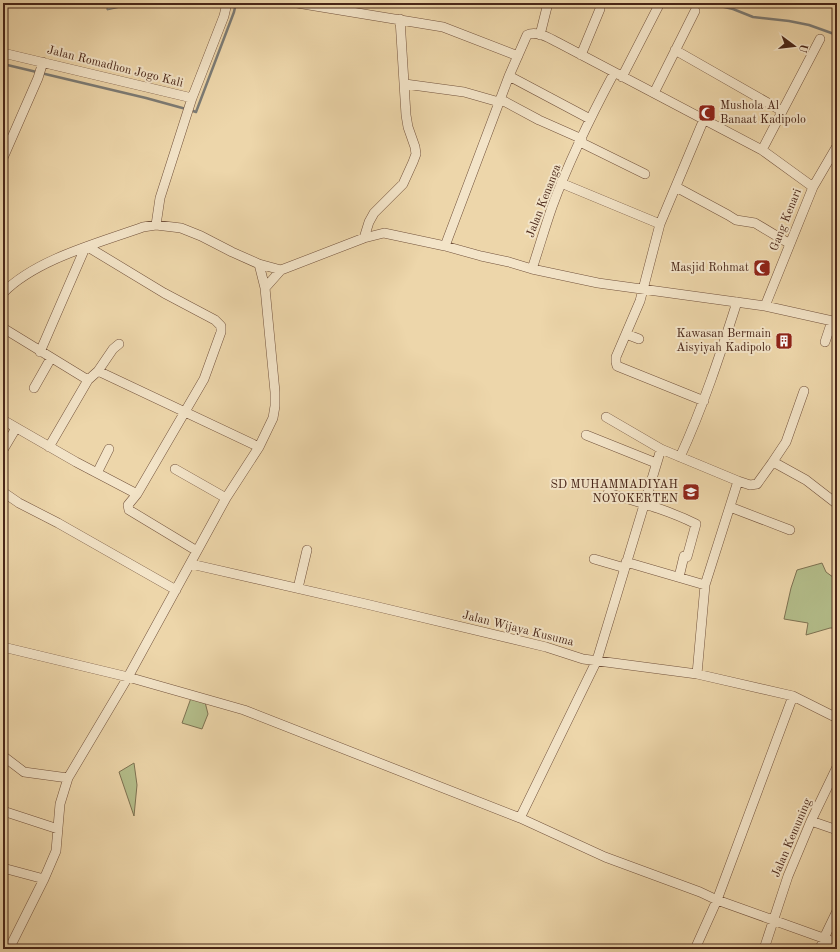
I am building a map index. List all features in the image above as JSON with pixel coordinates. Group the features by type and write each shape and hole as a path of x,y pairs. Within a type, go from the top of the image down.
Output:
{"street":[{"name":"Jalan Romadhon Jogo Kali","path":"3,53 42,65 190,102 224,16 227,3"},
{"path":"297,3 443,27 518,56"},
{"path":"540,35 548,3"},
{"name":"Jalan Kenanga","path":"532,269 552,208 590,119 618,75 660,3"},
{"path":"581,55 600,9"},
{"path":"654,93 695,11"},
{"path":"364,238 369,222 374,213 402,184 410,171 416,154 407,121 400,19"},
{"path":"445,246 509,76 527,35 533,33 558,42 762,150 813,187"},
{"path":"762,150 820,39"},
{"path":"675,50 782,111"},
{"path":"3,158 6,143 38,78 42,65"},
{"path":"509,76 590,119"},
{"path":"405,84 464,92 500,101 645,174"},
{"path":"156,224 160,198 187,116 190,102"},
{"path":"704,119 660,224 644,290 616,357 617,366 704,401"},
{"name":"Gang Kenari","path":"765,306 813,187 837,146"},
{"path":"562,183 660,224"},
{"path":"676,187 736,220 755,224 790,244"},
{"path":"3,293 12,284 26,274 52,261 143,227 156,224 190,231 259,264 281,270"},
{"path":"265,288 281,270 364,238 384,233 445,246 532,269 598,283 765,306 834,321 825,342"},
{"path":"40,352 87,247"},
{"path":"87,247 164,293 215,320 221,326 221,332 204,379 137,494 128,505 129,510 197,551"},
{"path":"10,949 56,851 60,804 68,778 128,677 226,498 259,447 273,418 276,406 276,392 265,288 259,264"},
{"path":"680,457 691,435 704,401 737,302"},
{"path":"3,328 88,380"},
{"path":"626,334 638,339"},
{"path":"49,447 88,380 98,371 113,349 119,344"},
{"path":"34,388 51,358"},
{"path":"98,371 259,447"},
{"path":"606,417 660,448 750,485 757,484 786,442 804,391"},
{"path":"3,420 49,447 137,494"},
{"path":"3,450 16,428"},
{"path":"586,435 656,463"},
{"path":"520,818 597,660 660,448"},
{"path":"97,473 109,449"},
{"path":"772,463 777,464 806,480 837,504"},
{"path":"175,469 226,498"},
{"path":"697,674 706,585 738,481"},
{"path":"3,492 19,503 58,523 176,590"},
{"path":"608,493 644,503 678,515 696,524 687,557 684,556 679,578"},
{"path":"730,507 790,530"},
{"path":"298,588 307,550"},
{"path":"594,560 626,565 706,585"},
{"name":"Jalan Wijaya Kusuma","path":"190,564 546,647 582,658 697,674 793,696 837,718"},
{"path":"3,647 128,677 244,710 520,818 605,856 700,892 717,900 837,943"},
{"path":"695,949 717,900 793,696"},
{"path":"3,756 24,772 68,778"},
{"name":"Jalan Kemuning","path":"764,949 788,876 811,821 837,766"},
{"path":"3,811 58,829"},
{"path":"811,821 837,830"},
{"path":"3,868 44,879"},
{"path":"820,949 837,911"}],"green space":[{"path":"822,563 826,572 837,580 837,628 830,628 806,635 808,623 784,619 797,570"},
{"path":"191,698 205,702 208,714 202,729 182,723"},
{"path":"134,763 137,785 134,816 119,772"}],"water":[{"path":"107,3 139,3 107,10"}],"waterway":[{"path":"190,110 196,112 234,12 236,3"},
{"path":"707,3 733,9 753,17 809,25 837,35"},
{"path":"3,64 186,109"}],"place":[{"name":"Mushola Al Banaat Kadipolo","path":"707,113"},
{"name":"Masjid Rohmat","path":"762,268"},
{"name":"Kawasan Bermain Aisyiyah Kadipolo","path":"784,341"},
{"name":"SD MUHAMMADIYAH NOYOKERTEN","path":"691,492"}]}
